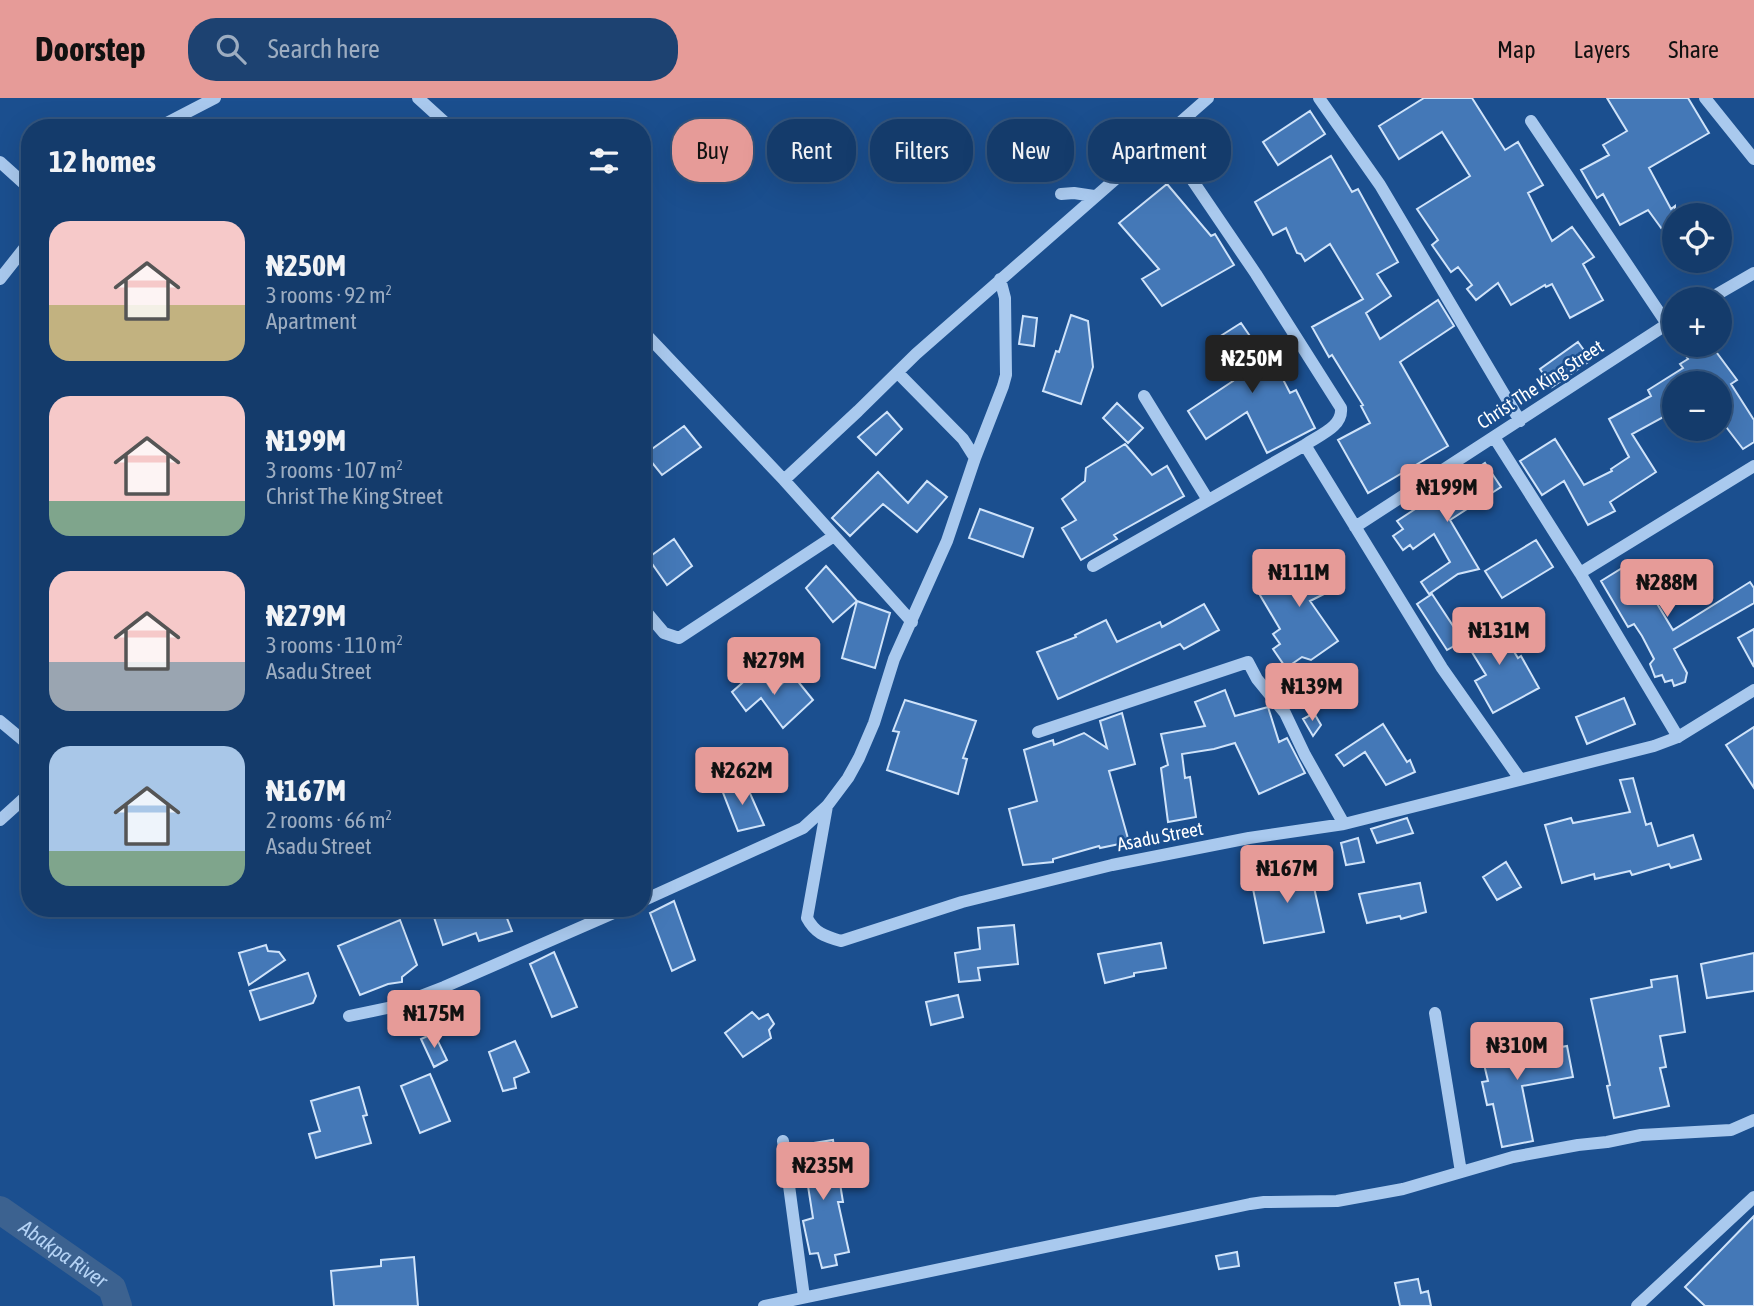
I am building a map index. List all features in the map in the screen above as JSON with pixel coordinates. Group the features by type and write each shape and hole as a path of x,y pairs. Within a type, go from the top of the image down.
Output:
{"street":[{"path":"174,119 215,98"},
{"path":"418,98 441,119"},
{"path":"1184,119 1208,98"},
{"path":"1319,98 1380,185 1520,421"},
{"path":"1705,98 1754,159"},
{"path":"1531,121 1662,308"},
{"path":"0,162 21,181"},
{"path":"784,480 916,354 1110,182"},
{"path":"1093,566 1305,445 1339,422 1340,408 1256,274 1194,182"},
{"path":"1060,194 1094,196"},
{"path":"0,279 21,252"},
{"path":"1730,287 1754,273"},
{"path":"651,897 803,828 827,806 859,758 874,723 894,659 947,541 1006,374 1005,298 1000,279"},
{"name":"Christ The King Street","path":"1355,527 1662,327"},
{"path":"651,340 784,480 912,622"},
{"path":"898,373 963,439 975,458"},
{"path":"1144,396 1208,500"},
{"path":"1494,437 1580,573 1678,737"},
{"path":"1305,445 1442,668 1520,779"},
{"path":"1580,573 1754,466"},
{"path":"651,618 664,633 679,638 834,536"},
{"path":"1038,732 1248,662 1257,679 1285,713 1344,824"},
{"name":"Asadu Street","path":"827,806 807,918 814,930 841,941 962,902 1112,865 1249,838 1344,824 1654,746 1678,737 1754,690"},
{"path":"0,721 21,738"},
{"path":"0,820 21,801"},
{"path":"349,1016 392,1007 444,988 605,917"},
{"path":"1435,1013 1461,1172"},
{"path":"764,1306 1257,1203 1337,1201 1403,1189 1513,1157 1578,1144 1607,1142 1641,1135 1731,1130 1754,1120"},
{"path":"783,1141 804,1297"},
{"path":"1637,1306 1754,1198"}],"building":[{"path":"1424,98 1472,98 1505,150 1518,142 1543,185 1528,193 1552,241 1572,227 1594,257 1583,264 1603,300 1570,318 1552,284 1546,287 1545,285 1511,305 1498,283 1476,300 1467,289 1472,285 1458,267 1451,272 1432,245 1438,240 1417,209 1470,176 1442,132 1399,159 1379,126"},
{"path":"1607,98 1688,98 1709,133 1649,168 1668,203 1662,203 1662,229 1648,210 1620,225 1603,194 1597,198 1581,170 1609,155 1603,145 1627,131"},
{"path":"1310,111 1325,134 1278,165 1263,142"},
{"path":"1331,156 1352,192 1358,189 1398,262 1377,274 1391,296 1366,313 1380,339 1438,300 1454,326 1400,362 1448,446 1368,493 1338,440 1370,423 1361,406 1363,405 1332,355 1329,357 1312,327 1363,299 1330,244 1305,261 1301,254 1297,253 1286,228 1273,235 1255,202"},
{"path":"1167,184 1211,236 1215,234 1234,265 1162,306 1142,279 1159,269 1119,223"},
{"path":"1071,315 1088,321 1093,367 1081,404 1043,391"},
{"path":"1023,316 1037,318 1034,346 1019,344"},
{"path":"1241,323 1267,361 1272,358 1290,393 1296,390 1315,428 1267,453 1247,412 1206,439 1188,411 1233,381 1208,344"},
{"path":"1578,342 1591,360 1552,387 1540,369"},
{"path":"1687,357 1720,357 1730,371 1678,371 1683,368 1680,364 1688,359"},
{"path":"1662,381 1662,418 1632,434 1656,472 1610,502 1615,511 1588,525 1564,481 1542,495 1520,461 1555,439 1584,485 1612,471 1611,469 1629,457 1609,419 1651,396 1648,390"},
{"path":"1732,386 1754,420 1754,442 1743,449 1732,435"},
{"path":"1117,403 1143,428 1128,443 1103,418"},
{"path":"887,412 902,429 876,455 858,437"},
{"path":"684,426 701,447 662,475 651,461 651,450"},
{"path":"1125,444 1152,475 1167,466 1184,496 1114,535 1117,539 1081,560 1062,528 1076,520 1062,499 1085,481 1086,468"},
{"path":"1485,463 1501,487 1450,520 1479,569 1458,574 1429,594 1421,582 1450,562 1434,534 1413,549 1410,545 1403,550 1393,536 1403,529 1397,521"},
{"path":"878,472 908,503 927,481 947,497 917,532 883,504 850,536 832,518"},
{"path":"980,509 1033,528 1023,557 969,538"},
{"path":"674,539 692,566 667,585 651,562 651,556"},
{"path":"1536,540 1553,567 1502,598 1485,571"},
{"path":"1324,554 1340,586 1310,601 1338,641 1311,660 1302,657 1286,668 1273,649 1280,644 1273,634 1280,629 1254,585 1285,567 1288,572"},
{"path":"1632,562 1673,630 1750,582 1754,588 1754,603 1674,649 1687,673 1685,682 1674,686 1672,680 1665,682 1662,675 1655,677 1650,664 1654,659 1642,636 1634,624 1628,627 1601,581"},
{"path":"826,566 857,601 833,622 806,588"},
{"path":"1432,594 1463,641 1447,650 1417,604"},
{"path":"857,601 890,613 875,668 842,658"},
{"path":"1204,604 1219,630 1184,649 1180,644 1058,699 1037,652 1076,637 1075,635 1106,620 1117,642 1160,622 1162,627"},
{"path":"1493,618 1518,658 1521,656 1539,688 1493,713 1475,681 1486,675 1462,636"},
{"path":"1754,629 1754,667 1738,638"},
{"path":"758,669 773,692 792,674 813,700 783,728 761,698 746,711 732,692"},
{"path":"1225,690 1235,716 1268,707 1279,742 1287,738 1305,773 1259,794 1235,743 1182,754 1185,778 1190,777 1196,817 1168,822 1161,768 1168,765 1161,734 1205,726 1195,702"},
{"path":"1624,698 1635,724 1587,744 1576,717"},
{"path":"905,700 976,721 963,758 967,759 958,794 887,770 899,732 893,731"},
{"path":"1122,713 1135,764 1109,771 1129,842 1100,848 1099,846 1053,859 1053,862 1023,865 1009,809 1037,801 1024,750 1053,740 1054,745 1084,733 1107,748 1100,721"},
{"path":"1314,713 1321,725 1313,736 1303,719"},
{"path":"1383,724 1407,762 1410,760 1415,772 1386,785 1365,752 1344,766 1336,755"},
{"path":"1754,727 1754,788 1726,745"},
{"path":"1633,778 1646,825 1651,823 1658,846 1693,835 1701,859 1671,868 1669,864 1632,875 1630,871 1595,879 1594,874 1562,883 1545,825 1571,818 1573,823 1630,812 1620,780"},
{"path":"745,782 764,825 738,831 722,790"},
{"path":"1407,818 1413,833 1377,843 1371,829"},
{"path":"1358,838 1364,862 1346,865 1341,843"},
{"path":"1506,862 1521,887 1497,900 1483,877"},
{"path":"1309,865 1324,932 1264,943 1251,879"},
{"path":"1420,883 1426,912 1401,919 1400,916 1367,923 1359,894"},
{"path":"674,901 695,960 672,971 651,912"},
{"path":"434,917 507,917 512,931 479,941 476,933 443,945"},
{"path":"400,920 417,965 402,977 402,982 388,984 360,995 338,946"},
{"path":"1014,925 1018,964 978,968 980,980 959,982 955,953 980,949 978,928"},
{"path":"1161,943 1166,968 1134,973 1134,976 1105,983 1098,954"},
{"path":"266,945 268,951 279,952 285,960 249,985 239,953"},
{"path":"554,952 577,1007 552,1017 530,964"},
{"path":"1754,953 1754,991 1707,998 1701,964"},
{"path":"308,973 316,996 313,1003 260,1020 250,991"},
{"path":"1677,976 1685,1032 1660,1036 1666,1067 1660,1068 1669,1106 1614,1118 1607,1086 1610,1085 1591,999 1652,987 1651,980"},
{"path":"958,995 963,1017 931,1025 926,1002"},
{"path":"752,1012 759,1019 768,1014 774,1024 769,1030 771,1038 743,1057 725,1033"},
{"path":"1507,1028 1515,1055 1567,1046 1573,1077 1522,1086 1533,1141 1502,1147 1493,1104 1487,1105 1482,1082 1488,1081 1483,1060 1488,1059 1479,1038"},
{"path":"434,1033 447,1060 434,1067 421,1039"},
{"path":"515,1041 529,1072 514,1078 516,1088 503,1091 489,1052"},
{"path":"430,1074 450,1121 420,1133 401,1086"},
{"path":"359,1087 367,1115 363,1116 371,1143 316,1158 309,1134 320,1131 311,1101"},
{"path":"833,1140 843,1202 838,1202 849,1252 835,1255 837,1265 822,1268 818,1253 810,1254 803,1221 813,1218 808,1186 799,1187 794,1153 805,1157 808,1144"},
{"path":"1754,1216 1754,1306 1705,1306 1685,1287"},
{"path":"1237,1252 1239,1266 1219,1269 1216,1256"},
{"path":"414,1257 418,1306 334,1306 331,1271 381,1266 381,1260"},
{"path":"1418,1279 1421,1293 1428,1291 1431,1306 1400,1306 1395,1283"}],"waterway":[{"name":"Abakpa River","path":"0,1210 112,1288 118,1306"}]}
